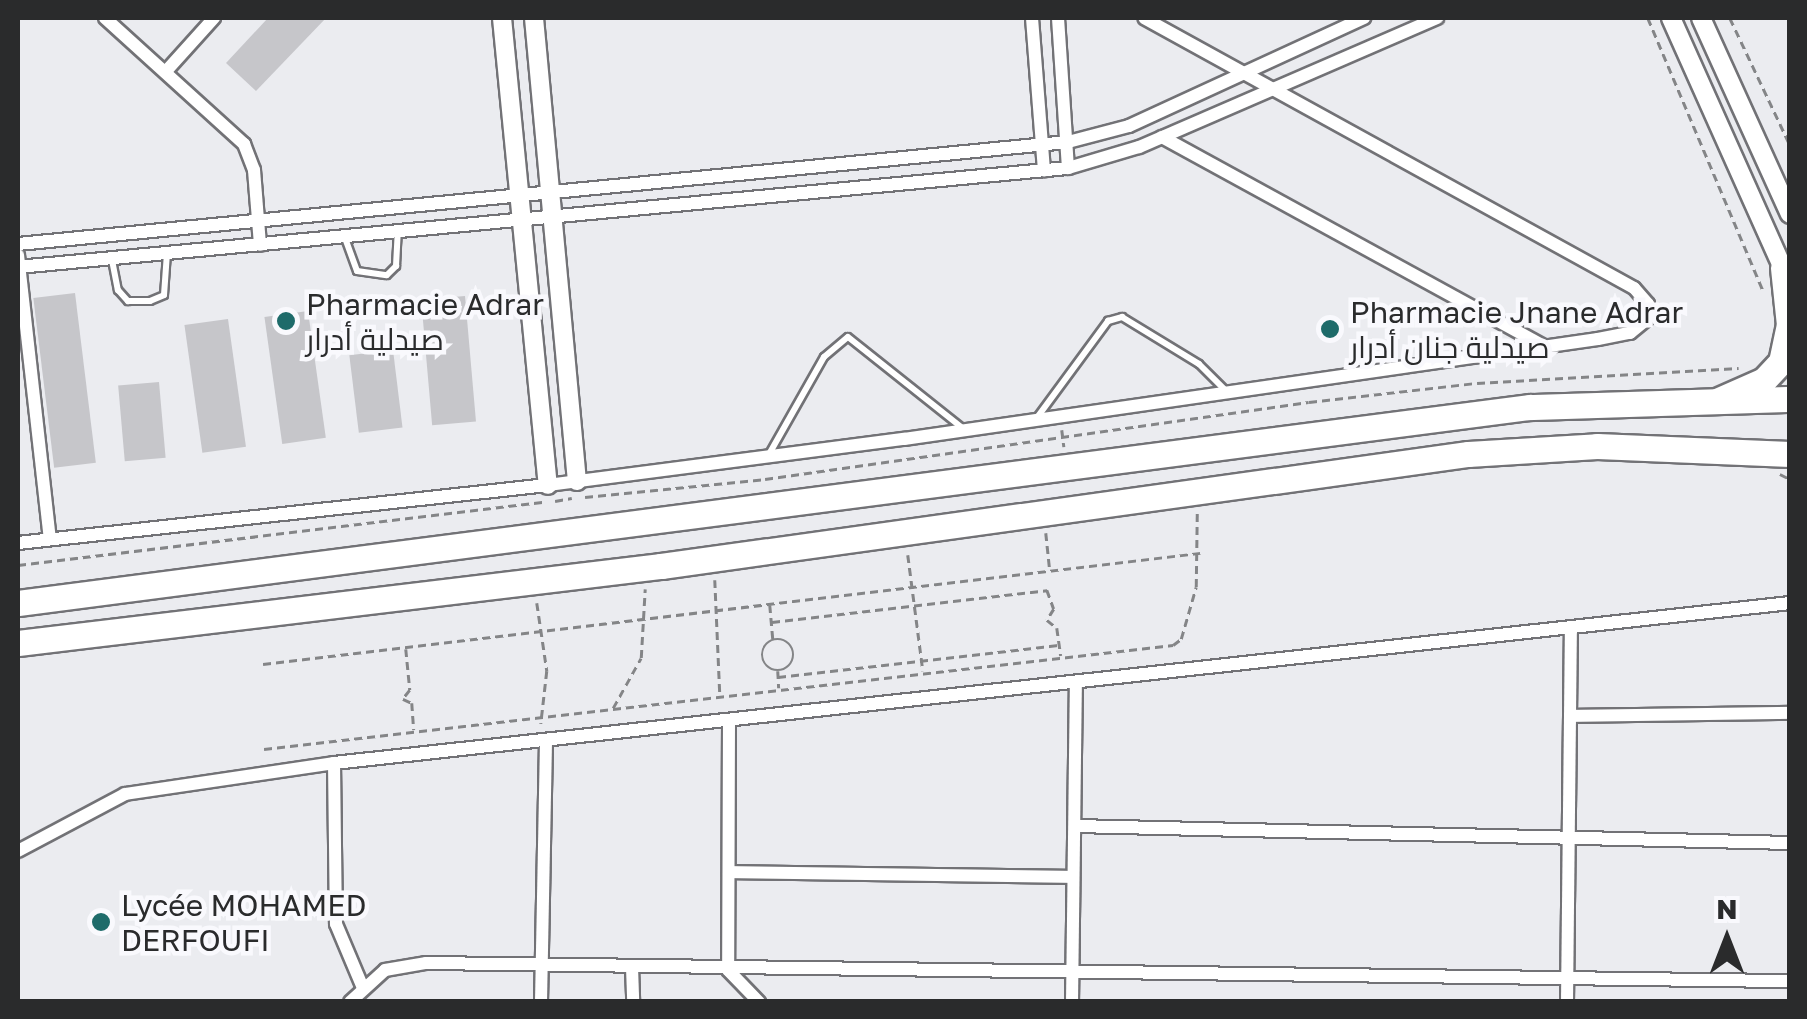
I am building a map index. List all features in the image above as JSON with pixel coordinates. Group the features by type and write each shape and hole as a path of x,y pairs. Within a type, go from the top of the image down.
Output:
{"highway":[{"path":"1715,402 1764,380 1786,350 1786,275"},
{"path":"18,604 1530,406 1790,399"},
{"path":"18,643 534,580 1485,452 1597,446 1790,454"}],"street":[{"path":"105,18 168,69 244,144 260,245"},
{"path":"168,69 214,18"},
{"path":"502,18 524,196 548,486"},
{"path":"534,18 578,481"},
{"path":"1032,18 1044,171"},
{"path":"1058,18 1068,168"},
{"path":"18,244 1068,142 1129,126 1246,76 1364,18"},
{"path":"50,539 18,263 167,254 1068,168 1162,138 1437,18"},
{"path":"1670,18 1786,275"},
{"path":"1701,18 1790,214"},
{"path":"18,542 548,486 965,430 1545,347 1630,333 1646,319 1648,304 1600,268 1246,76 1152,20"},
{"path":"1162,138 1545,347"},
{"path":"18,851 125,794 334,764 542,745 1790,603"},
{"path":"1567,1002 1571,628"},
{"path":"1072,1002 1076,684"},
{"path":"1571,716 1790,713"},
{"path":"729,724 728,970 759,1002"},
{"path":"541,1002 542,745"},
{"path":"334,764 336,924 363,988"},
{"path":"1075,826 1790,843"},
{"path":"729,872 1073,877"},
{"path":"350,1002 363,988 398,965 1790,981"},
{"path":"632,966 632,1002"}],"lane":[{"path":"344,237 357,271 387,275 396,266 398,232"},
{"path":"112,258 118,290 128,302 150,301 164,295 167,254"},
{"path":"1036,420 1108,321 1122,317 1200,364 1228,393"},
{"path":"767,457 824,357 848,337 965,430"}],"path":[{"path":"1648,18 1767,301"},
{"path":"1730,18 1790,145"},
{"path":"18,565 1477,383 1740,368 1764,380"},
{"path":"524,488 526,504"},
{"path":"264,749 1180,642 1200,554 1196,510"},
{"path":"907,548 923,673"},
{"path":"264,664 1200,554"},
{"path":"534,580 542,632 542,745"},
{"path":"715,580 720,696"},
{"path":"612,709 641,658 648,620 645,589"},
{"path":"772,622 1049,590 1054,611 1048,624 1056,627 1062,658"},
{"path":"770,605 774,642"},
{"path":"791,642 792,665 778,668 764,664 762,645 791,642"},
{"path":"778,678 1059,645"},
{"path":"406,648 410,690 404,699 412,704 414,732"},
{"path":"778,668 779,690"}],"building":[{"path":"268,18 326,18 256,91 226,63"},
{"path":"75,293 96,463 54,468 33,298"},
{"path":"465,296 476,422 432,425 421,300"},
{"path":"308,311 326,438 282,444 264,317"},
{"path":"228,319 246,447 202,453 184,325"},
{"path":"393,350 403,427 359,433 349,355"},
{"path":"159,382 166,458 125,461 118,386"}],"place":[{"name":"Pharmacie Adrar صيدلية أدرار","path":"286,321"},
{"name":"Pharmacie Jnane Adrar صيدلية جنان أدرار","path":"1330,329"},
{"name":"Lycée MOHAMED DERFOUFI","path":"101,922"}]}
